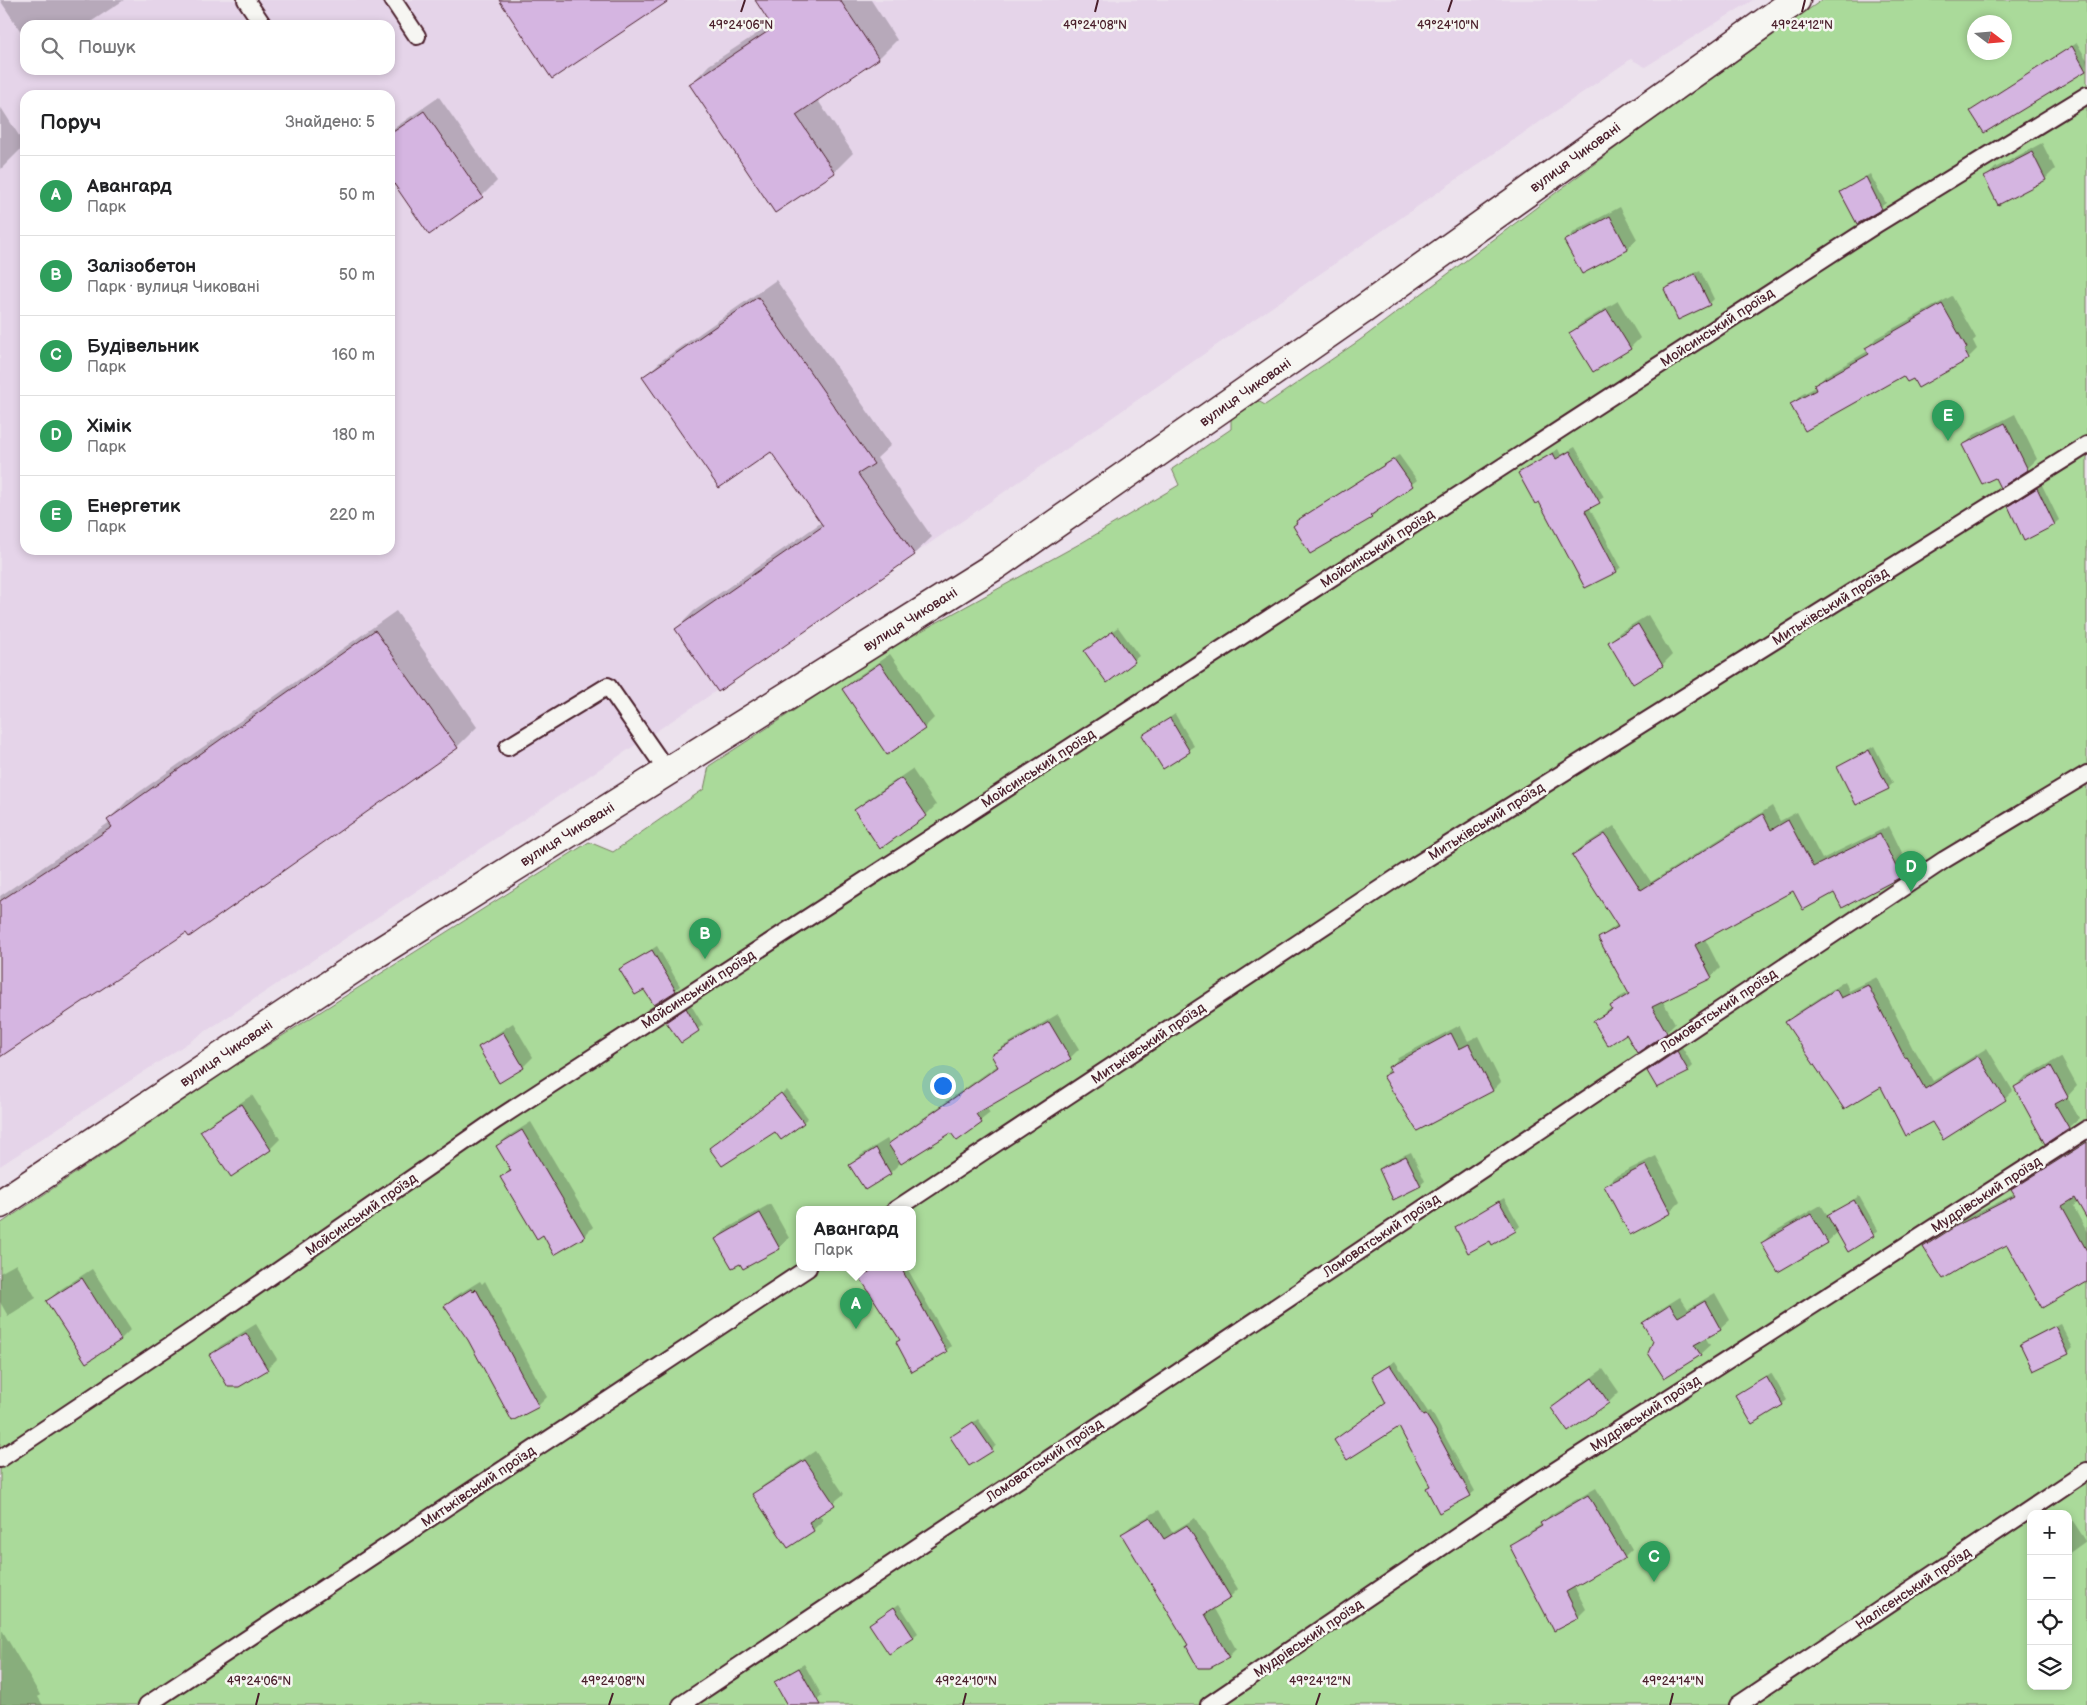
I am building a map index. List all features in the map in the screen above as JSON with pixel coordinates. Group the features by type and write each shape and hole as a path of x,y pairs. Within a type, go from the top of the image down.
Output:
{"street":[{"name":"вулиця Чиковані","path":"0,1204 368,958 995,566 1373,302 1796,0"}],"lane":[{"path":"246,0 260,20"},
{"path":"394,0 417,36"},
{"name":"Мойсинський проїзд","path":"0,1459 187,1334 504,1115 1867,230 2087,94"},
{"name":"Митьківський проїзд","path":"901,1206 1416,865 2087,445"},
{"path":"508,746 608,686 667,771"},
{"name":"Ломоватський проїзд","path":"681,1705 1944,860 2087,774"},
{"name":"Мудрівський проїзд","path":"1208,1705 1533,1485 2087,1129"},
{"name":"Митьківський проїзд","path":"148,1705 803,1271"},
{"name":"Налісенський проїзд","path":"1738,1705 2087,1471"}],"shaded area":[{"path":"0,0 1753,0 1645,67 1631,59 700,702 0,1166"}],"green space":[{"path":"1822,0 2087,0 2087,1705 0,1705 0,1224 233,1067 589,842 613,852 704,789 709,766 885,651 1083,542 1179,485 1172,469 1231,429 1231,419 1258,401 1265,405 1360,340 1638,131"}],"building":[{"path":"499,0 670,0 552,79"},
{"path":"755,0 840,0 879,59 796,115 835,173 775,213 689,84 773,28"},
{"path":"2072,46 2086,71 1984,133 1970,111"},
{"path":"424,111 483,197 429,235 395,185 395,131"},
{"path":"2032,152 2046,180 1998,205 1984,177"},
{"path":"1866,177 1882,209 1857,224 1840,192"},
{"path":"1610,216 1628,250 1582,274 1564,241"},
{"path":"1695,274 1710,305 1678,320 1664,289"},
{"path":"758,297 874,464 858,474 915,555 718,692 675,629 823,526 771,452 719,488 642,377"},
{"path":"1942,304 1967,348 1964,350 1969,359 1918,388 1913,379 1907,382 1903,376 1805,431 1790,404 1816,390 1814,385 1869,354 1865,348"},
{"path":"1607,310 1631,349 1593,372 1569,333"},
{"path":"2005,423 2028,470 2000,488 1995,478 1982,484 1962,445"},
{"path":"1570,451 1600,503 1585,511 1617,572 1585,588 1539,502 1535,504 1518,473 1553,453 1556,459"},
{"path":"1394,459 1413,486 1370,516 1372,518 1310,554 1293,526 1297,523 1296,521"},
{"path":"2037,488 2055,525 2024,541 2008,506"},
{"path":"1638,624 1663,666 1633,684 1608,642"},
{"path":"375,630 458,748 189,937 186,933 0,1057 0,901 112,827 107,820"},
{"path":"1113,631 1135,662 1107,683 1084,651"},
{"path":"880,663 925,729 887,755 842,689"},
{"path":"1170,718 1190,752 1163,769 1142,735"},
{"path":"1869,750 1889,789 1856,805 1837,767"},
{"path":"901,778 927,816 880,849 854,810"},
{"path":"1763,814 1771,830 1788,820 1813,867 1880,834 1901,877 1842,908 1834,893 1803,910 1793,891 1695,945 1712,978 1652,1007 1667,1033 1637,1053 1626,1034 1608,1046 1593,1021 1612,1010 1610,1006 1629,994 1598,938 1618,927 1572,855 1605,834 1641,890"},
{"path":"652,950 676,991 654,1005 644,990 635,995 619,969"},
{"path":"1868,985 1905,1058 1907,1057 1925,1089 1978,1056 2006,1100 1943,1140 1932,1122 1906,1136 1881,1087 1844,1109 1785,1022 1836,989 1841,998"},
{"path":"686,1008 699,1031 681,1043 666,1022"},
{"path":"1049,1022 1071,1059 976,1114 982,1123 957,1141 951,1133 901,1164 888,1144 998,1067 991,1055"},
{"path":"503,1032 524,1068 499,1083 478,1047"},
{"path":"1451,1033 1459,1049 1469,1044 1493,1091 1417,1131 1383,1076 1391,1072 1388,1067"},
{"path":"1677,1051 1689,1072 1657,1088 1647,1071"},
{"path":"2051,1066 2068,1097 2055,1104 2069,1128 2045,1144 2014,1087"},
{"path":"781,1093 804,1123 781,1140 775,1132 722,1166 709,1148"},
{"path":"241,1104 271,1150 231,1177 200,1131"},
{"path":"522,1130 585,1237 554,1255 543,1235 537,1239 500,1177 511,1171 496,1146"},
{"path":"2087,1142 2087,1219 2075,1198 2062,1206 2087,1251 2087,1282 2042,1308 2007,1245 1968,1264 1943,1279 1923,1247 1956,1226 2015,1196 2011,1190"},
{"path":"876,1148 891,1174 865,1190 849,1165"},
{"path":"1406,1156 1421,1186 1393,1200 1379,1169"},
{"path":"1646,1165 1671,1213 1630,1235 1604,1186"},
{"path":"1854,1200 1874,1236 1848,1252 1827,1215"},
{"path":"1499,1201 1516,1231 1492,1245 1490,1241 1468,1253 1455,1227"},
{"path":"760,1213 780,1249 743,1269 740,1264 732,1268 715,1239"},
{"path":"1811,1214 1828,1243 1778,1272 1761,1243"},
{"path":"870,1271 903,1271 947,1352 912,1372 896,1342 900,1340 860,1278"},
{"path":"82,1278 121,1340 86,1363 46,1301"},
{"path":"471,1289 473,1292 476,1289 539,1407 512,1421 468,1340 444,1306"},
{"path":"1705,1301 1721,1330 1694,1345 1701,1355 1664,1378 1648,1353 1653,1341 1642,1323 1670,1305 1678,1317"},
{"path":"2055,1326 2069,1354 2033,1371 2020,1344"},
{"path":"246,1333 268,1370 239,1387 228,1387 209,1355"},
{"path":"1390,1365 1423,1416 1426,1415 1435,1429 1471,1496 1439,1513 1426,1488 1430,1486 1399,1427 1347,1460 1334,1440 1386,1403 1372,1376"},
{"path":"1766,1376 1783,1405 1752,1424 1735,1395"},
{"path":"1592,1378 1609,1403 1568,1432 1551,1408"},
{"path":"973,1422 993,1451 969,1466 950,1437"},
{"path":"805,1460 835,1505 809,1522 814,1531 788,1548 752,1494"},
{"path":"1588,1495 1625,1558 1566,1592 1579,1618 1554,1631 1509,1545 1542,1526 1540,1523"},
{"path":"1150,1517 1164,1539 1187,1525 1231,1598 1205,1614 1229,1658 1210,1668 1198,1668 1186,1646 1188,1645 1121,1534"},
{"path":"894,1607 914,1638 889,1654 869,1624"},
{"path":"799,1668 820,1705 787,1705 774,1682"}],"place":[{"name":"Енергетик","path":"1948,441"},
{"name":"Хімік","path":"1911,892"},
{"name":"Залізобетон","path":"705,959"},
{"name":"Авангард","path":"856,1329"},
{"name":"Будівельник","path":"1654,1582"}]}
